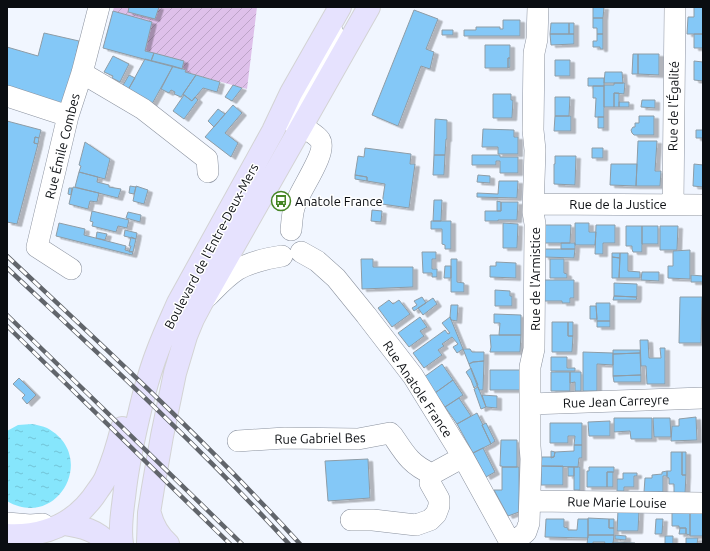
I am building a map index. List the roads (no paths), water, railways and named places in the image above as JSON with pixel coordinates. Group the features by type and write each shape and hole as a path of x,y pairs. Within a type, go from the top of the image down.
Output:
{"main road":[{"name":"Boulevard de l'Entre-Deux-Mers","path":"122,544 121,525 128,462 135,426 157,352 178,303 273,131 291,93 341,7"},
{"name":"Boulevard de l'Entre-Deux-Mers","path":"148,544 150,512 162,436 175,373 186,336 202,302 369,7"},
{"path":"7,535 31,535 50,530 64,524 84,508 95,495 106,478 115,453 146,349 155,326 170,303 193,276"},
{"path":"150,512 152,524 168,544"},
{"path":"64,524 84,527 102,537 110,544"}],"street":[{"name":"Rue Émile Combes","path":"70,269 37,247 68,116 82,73 99,7"},
{"path":"301,126 306,95 328,49 341,7"},
{"name":"Rue de l'Armistice","path":"510,543 526,532 530,523 530,367 534,349 534,53 537,39 538,7"},
{"name":"Rue de l'Égalité","path":"672,205 674,7"},
{"path":"82,73 149,114 207,159 208,172"},
{"path":"7,96 68,116"},
{"path":"280,116 301,126 318,137 322,145 318,159 297,199 294,208 291,230 282,232 276,239 275,244 278,253 292,254"},
{"name":"Rue de la Justice","path":"534,204 703,205"},
{"path":"202,302 221,282 237,270 259,261 292,254"},
{"name":"Rue Anatole France","path":"292,254 317,261 336,278 413,376 463,457 510,543"},
{"name":"Rue Jean Carreyre","path":"530,404 703,398"},
{"name":"Rue Gabriel Bes","path":"238,441 285,438 358,439 390,434 393,436 408,459 423,470 432,474"},
{"path":"351,520 373,520 416,525 430,520 436,514 439,506 439,500 430,483 432,474 463,457"},
{"name":"Rue Marie Louise","path":"531,501 703,503"},
{"path":"7,523 30,525 64,524"}],"water":[{"path":"32,424 47,428 62,440 70,455 70,471 65,486 55,498 42,506 25,508 7,501 7,431 18,425"}],"railway":[{"path":"7,256 193,433 300,544"},
{"path":"7,268 186,438 289,544"},
{"path":"7,315 242,544"},
{"path":"7,326 230,544"}],"place":[{"name":"Anatole France","path":"281,201"}]}
